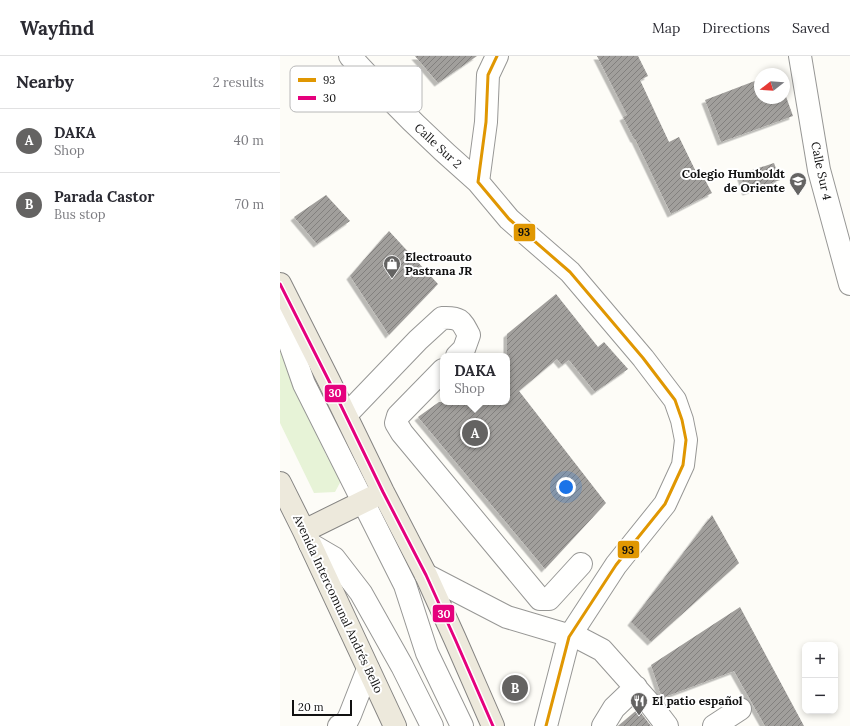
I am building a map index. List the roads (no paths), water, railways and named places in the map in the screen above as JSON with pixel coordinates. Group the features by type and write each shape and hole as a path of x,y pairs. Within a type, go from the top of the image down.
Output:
{"main road":[{"path":"280,284 346,414 383,492 426,575 494,726"},
{"name":"Avenida Intercomunal Andrés Bello","path":"280,482 395,726"},
{"path":"307,538 363,502 383,492"}],"street":[{"name":"Calle Sur 2","path":"350,56 359,66"},
{"name":"Calle Sur 4","path":"800,56 819,170 850,284"},
{"path":"478,182 486,122 489,62"},
{"name":"Calle Sur 2","path":"403,112 452,160 478,182 509,219 570,272 642,358 674,400 682,420 686,440 683,465 665,504 616,565 569,637 546,726"},
{"path":"280,315 304,384 405,585 427,653 462,726"},
{"path":"346,414 418,340 442,318 454,317 462,323 468,336 464,349 460,353"},
{"path":"440,373 398,416 396,423 402,433 540,599 549,599 581,564"},
{"path":"307,538 334,558 361,593 402,666 432,726"},
{"path":"426,575 507,617 569,637 581,639 602,650 667,726"},
{"path":"339,726 346,723 368,669"},
{"path":"603,726 614,708 636,688"},
{"path":"714,726 740,709"}],"place":[{"name":"Colegio Humboldt de Oriente","path":"798,196"},
{"name":"Electroauto Pastrana JR","path":"392,279"},
{"name":"DAKA","path":"475,433"},
{"name":"Parada Castor","path":"515,688"},
{"name":"El patio español","path":"639,716"}]}
